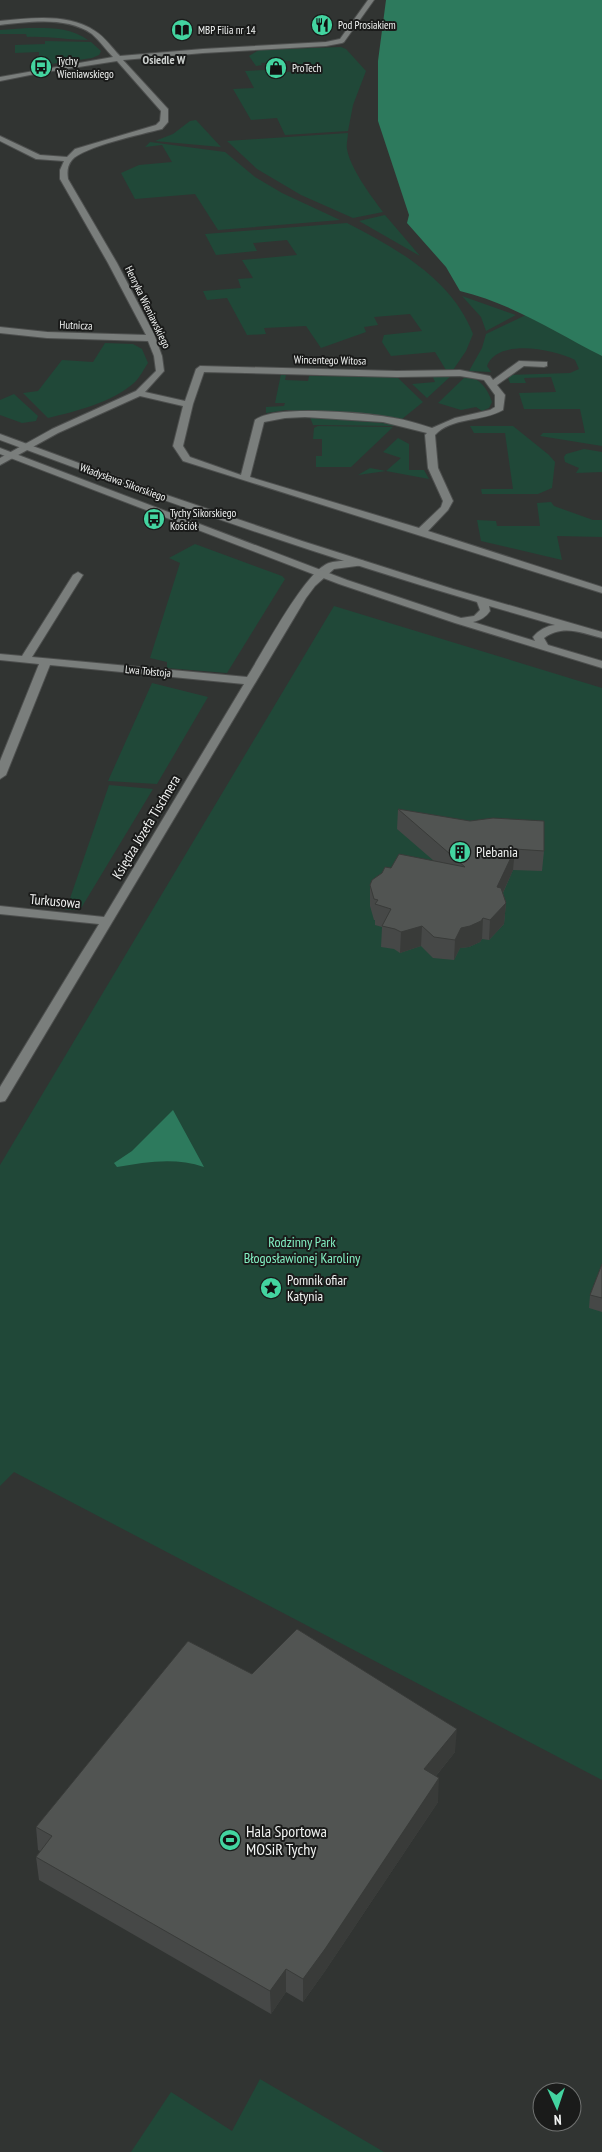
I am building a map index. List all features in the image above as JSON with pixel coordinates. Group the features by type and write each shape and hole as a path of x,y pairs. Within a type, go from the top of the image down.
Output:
{"street":[{"path":"0,79 117,58 180,52 326,44 344,39 371,0"},
{"path":"0,22 47,21 85,27 94,33 157,99 165,111 164,122 151,130 78,151 68,159 39,158 0,138"},
{"name":"Henryka Wieniawskiego","path":"14,456 55,432 139,393 160,371 160,358 131,296 64,179 63,170 68,159"},
{"name":"Hutnicza","path":"0,330 47,335 151,338"},
{"path":"421,532 445,508 448,501 434,468 430,437 432,431 441,426 497,410 501,407 501,402 493,384 522,363 544,364"},
{"name":"Wincentego Witosa","path":"493,384 487,378 460,373 397,374 200,369 188,404 178,446 186,459 602,590"},
{"path":"139,393 188,404"},
{"path":"245,479 260,420 266,416 307,414 393,420 432,431"},
{"name":"Władysława Sikorskiego","path":"0,437 172,500 360,563 482,601 602,635"},
{"name":"Władysława Sikorskiego","path":"0,451 321,574 459,621 602,665"},
{"path":"0,462 14,456"},
{"name":"Władysława Sikorskiego","path":"321,574 331,566 360,563"},
{"name":"Księdza Józefa Tischnera","path":"0,1098 300,597 321,574"},
{"path":"25,659 78,575"},
{"path":"459,621 477,618 485,611 482,601"},
{"name":"Władysława Sikorskiego","path":"544,648 538,637 549,628 570,626"},
{"name":"Lwa Tołstoja","path":"0,657 250,681"},
{"path":"0,775 46,661"},
{"name":"Turkusowa","path":"0,910 108,920"}],"green space":[{"path":"386,0 602,0 602,356 515,311 479,296 460,291 446,267 407,223 409,215 378,121 378,61"},
{"path":"28,28 67,30 88,40 27,37 26,34 0,34 0,30"},
{"path":"45,41 91,42 101,51 99,55 92,58 44,65 44,58 39,56 39,52 15,53 15,45 45,44"},
{"path":"341,47 346,49 366,71 353,105 348,131 285,135 277,118 251,120 233,89 254,88 245,71 265,70 267,74 297,71 290,61 261,63 262,65 256,66 249,56 259,50"},
{"path":"196,120 221,147 155,141 173,134 190,121"},
{"path":"348,133 347,149 352,165 383,212 353,218 301,195 257,169 227,141"},
{"path":"150,142 225,152 255,177 282,193 340,220 218,230 195,194 135,199 121,173 139,165 172,162 162,145 145,147"},
{"path":"385,215 420,256 359,221"},
{"path":"347,223 384,243 421,267 437,281 464,314 473,334 466,351 453,370 446,370 435,352 391,356 382,342 384,335 422,331 410,314 374,317 378,325 364,327 366,332 321,348 306,326 264,328 266,334 247,335 227,298 207,300 203,291 241,288 238,279 253,278 242,260 297,255 287,240 253,243 257,251 216,255 205,234"},
{"path":"462,296 516,315 486,331 481,317"},
{"path":"526,315 602,356 602,446 540,436 543,433 585,433 580,409 524,409 519,393 556,392 551,377 524,378 526,383 510,383 507,375 570,373 579,369 575,360 554,352 527,348 514,349 493,357 487,366 491,372 469,371 482,348 486,334"},
{"path":"105,343 133,344 142,349 148,363 135,382 116,396 48,418 23,393 38,391 62,360 93,362"},
{"path":"281,374 286,375 285,380 308,381 309,376 397,377 423,402 402,419 286,410 266,413 266,407 284,406 285,403 275,403"},
{"path":"432,375 452,375 427,398 412,384 435,382"},
{"path":"466,376 476,379 486,388 492,402 489,408 482,411 476,407 461,410 438,403"},
{"path":"14,394 38,416 36,421 22,423 0,415 0,400"},
{"path":"310,417 393,424 397,426 313,425"},
{"path":"318,426 393,427 351,467 316,467 316,456 322,456 322,439 313,439 314,428"},
{"path":"470,426 513,426 555,462 552,488 538,494 482,494 481,489 513,489 505,433 474,433"},
{"path":"398,438 409,444 409,470 424,470 429,479 386,471 401,458 383,452"},
{"path":"584,449 602,452 602,472 576,473 579,468 565,462 564,457 566,454"},
{"path":"370,468 386,471 358,475"},
{"path":"551,502 554,506 593,520 602,520 602,537 557,536 562,560 481,541 477,520 496,521 497,526 540,526 537,503"},
{"path":"195,544 282,576 285,579 227,673 167,668 167,662 150,658 180,563 169,558"},
{"name":"Rodzinny Park Błogosławionej Karoliny","path":"334,606 602,688 602,1780 14,1472 0,1486 0,1165"},
{"path":"152,683 208,697 157,784 108,781"},
{"path":"109,785 153,789 80,910 66,910"},
{"path":"173,1110 204,1167 171,1161 117,1167 114,1163 132,1151"},
{"path":"260,2079 384,2152 131,2152 171,2092 232,2131"}],"building":[{"path":"398,809 470,821 493,818 544,821 544,851 515,849 497,887 501,888 506,903 490,920 483,918 481,921 470,926 461,928 455,940 434,937 422,926 401,932 382,926 391,909 375,904 378,900 374,899 370,885 372,880 382,873 385,867 391,868 399,854 465,867"},
{"path":"602,1264 602,1298 590,1295"},
{"name":"Hala Sportowa MOSiR Tychy","path":"297,1629 457,1729 424,1769 439,1778 325,1949 303,1979 286,1969 270,1991 36,1857 52,1836 36,1827 188,1641 252,1674"}],"place":[{"name":"Pod Prosiakiem","path":"322,25"},
{"name":"MBP Filia nr 14","path":"182,30"},
{"name":"Tychy Wieniawskiego","path":"41,67"},
{"name":"ProTech","path":"276,68"},
{"name":"Tychy Sikorskiego Kościół","path":"154,519"},
{"name":"Plebania","path":"460,852"},
{"name":"Pomnik ofiar Katynia","path":"271,1288"},
{"name":"Hala Sportowa MOSiR Tychy","path":"230,1840"}],"district":[{"name":"Osiedle W","path":"164,59"}]}
